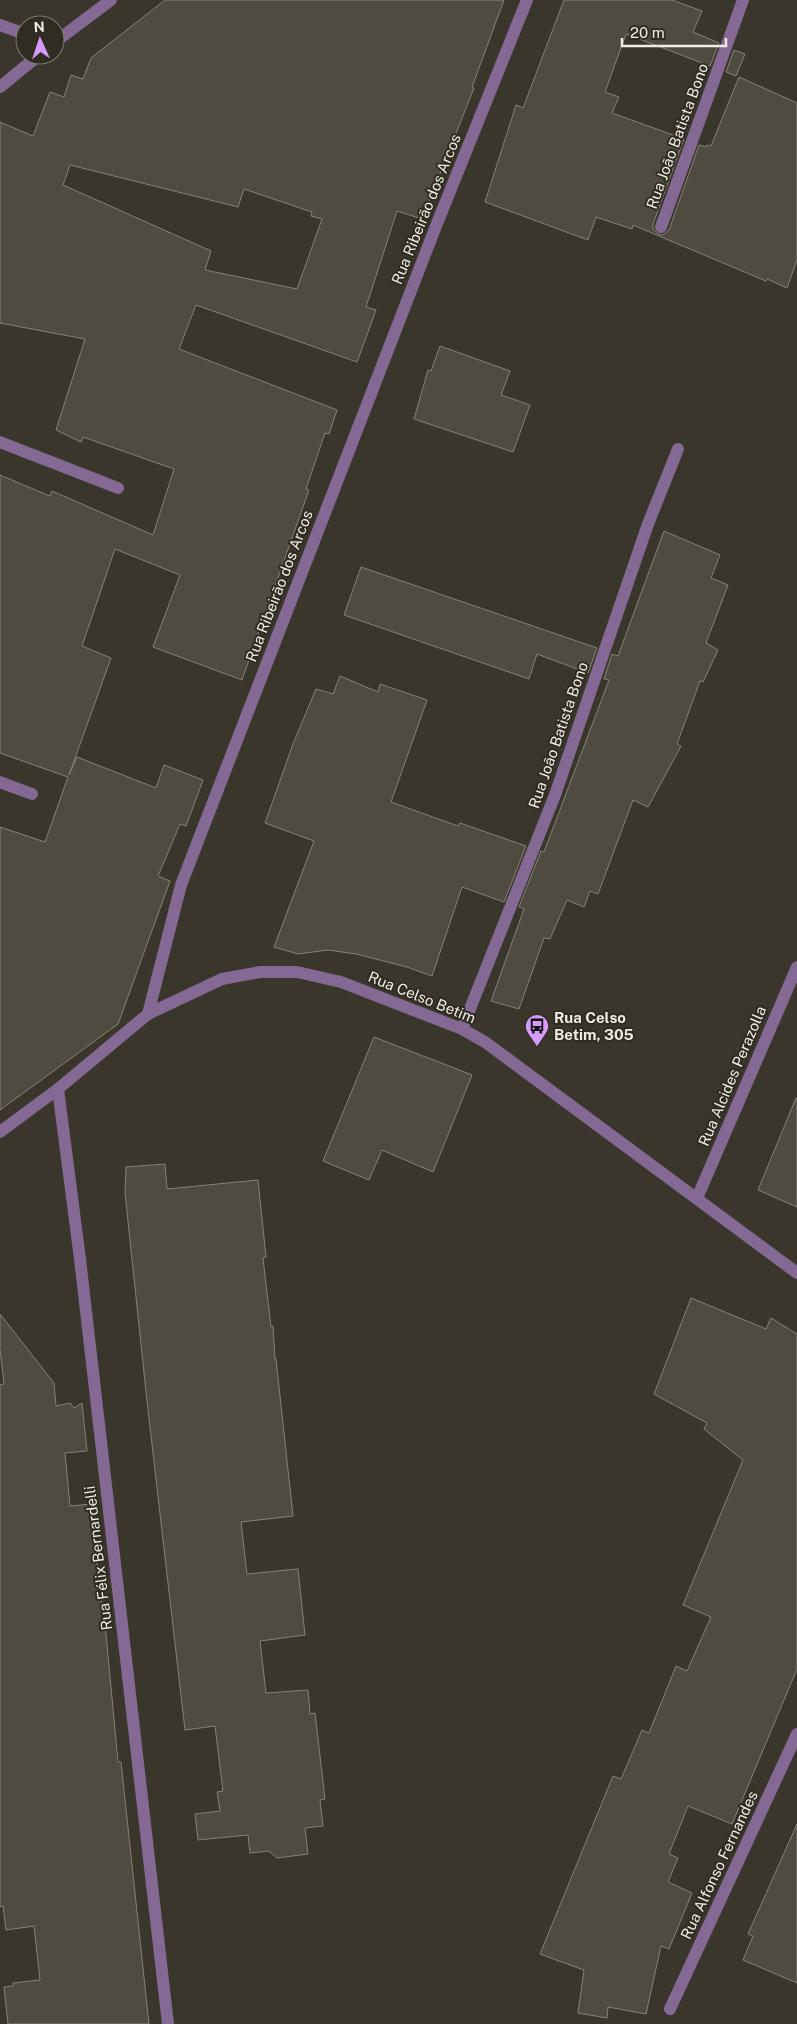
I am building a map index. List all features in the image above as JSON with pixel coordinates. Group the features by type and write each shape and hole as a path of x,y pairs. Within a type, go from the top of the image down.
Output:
{"street":[{"path":"65,34 111,0"},
{"name":"Rua Ribeirão dos Arcos","path":"148,1014 181,885 436,226 527,0"},
{"name":"Rua João Batista Bono","path":"661,227 743,0"},
{"path":"0,25 15,30"},
{"path":"0,87 27,65"},
{"path":"0,442 118,488"},
{"name":"Rua João Batista Bono","path":"462,1028 555,795 648,524 678,449"},
{"path":"0,782 32,794"},
{"name":"Rua Alcides Perazolla","path":"697,1198 797,968"},
{"name":"Rua Celso Betim","path":"148,1014 222,979 260,972 297,972 341,982 462,1028 485,1042 797,1274"},
{"path":"0,1132 58,1089 148,1014"},
{"name":"Rua Félix Bernardelli","path":"58,1089 80,1259 168,2024"},
{"name":"Rua Alfonso Fernandes","path":"670,2009 797,1734"}],"building":[{"path":"165,0 504,0 472,87 474,88 422,219 397,211 366,307 376,310 357,362 196,305 179,349 337,410 329,434 325,433 306,489 309,490 242,680 153,647 180,575 115,549 82,646 111,658 69,775 77,757 156,788 164,765 203,780 186,826 180,824 158,876 170,881 118,1024 0,1110 0,827 45,842 68,777 0,753 0,475 50,496 52,491 153,535 174,469 83,437 81,442 56,430 85,339 0,323 0,122 33,136 50,92 64,97 71,75 83,79 91,58","holes":["70,165 238,207 244,189 312,212 311,216 322,219 297,289 205,270 211,251 63,185"]},
{"path":"564,0 672,0 702,11 693,32 719,43 710,66 626,34 605,92 619,97 612,113 684,139 653,224 653,229 658,234 663,235 669,230 699,145 711,146 739,77 797,103 797,260 787,288 633,225 632,229 596,217 588,240 485,202 516,105 523,108"},
{"path":"734,50 745,54 736,76 726,72"},
{"path":"440,346 510,371 501,395 530,405 513,452 414,419 428,370 431,371"},
{"path":"664,531 720,555 711,578 728,585 706,643 718,650 703,682 700,681 677,744 681,746 648,807 633,800 598,894 590,891 584,907 567,900 550,939 544,938 519,1009 491,1001 524,909 519,907 541,851 544,852 609,680 604,679 612,654 618,656"},
{"path":"361,567 597,648 588,673 537,654 529,679 344,615"},
{"path":"340,676 378,692 380,684 427,700 391,802 458,826 460,823 526,846 504,902 462,887 432,976 407,967 356,954 328,950 298,954 274,947 314,841 265,823 293,744 316,689 333,694"},
{"path":"374,1037 472,1075 433,1172 382,1150 369,1180 323,1161"},
{"path":"797,1098 797,1207 758,1190"},
{"path":"165,1164 167,1189 258,1180 266,1257 263,1258 271,1327 273,1326 293,1516 241,1522 247,1574 298,1569 305,1635 260,1641 266,1693 308,1690 310,1714 315,1713 325,1799 320,1800 323,1826 305,1828 308,1854 277,1858 269,1851 250,1853 248,1835 198,1840 195,1814 220,1811 217,1792 223,1791 215,1726 185,1730 125,1193 126,1167"},
{"path":"691,1298 766,1329 771,1318 797,1334 797,1669 732,1824 688,1806 669,1854 678,1858 668,1882 692,1893 669,1949 661,1946 646,2014 608,2007 607,2018 578,2013 584,1970 540,1954 613,1776 621,1779 642,1730 649,1733 676,1666 687,1671 711,1617 683,1605 743,1460 704,1429 707,1423 654,1394"},
{"path":"0,1314 54,1383 56,1406 70,1403 74,1408 82,1403 87,1451 65,1453 70,1506 92,1504 118,1762 121,1762 149,2024 8,2024 4,1987 13,1986 13,1983 40,1980 34,1926 6,1930 3,1906 0,1907 0,1385 4,1384 0,1349"},
{"path":"797,1824 797,1983 743,1960 753,1936 748,1934"}],"place":[{"name":"Rua Celso Betim, 305","path":"537,1047"}]}
